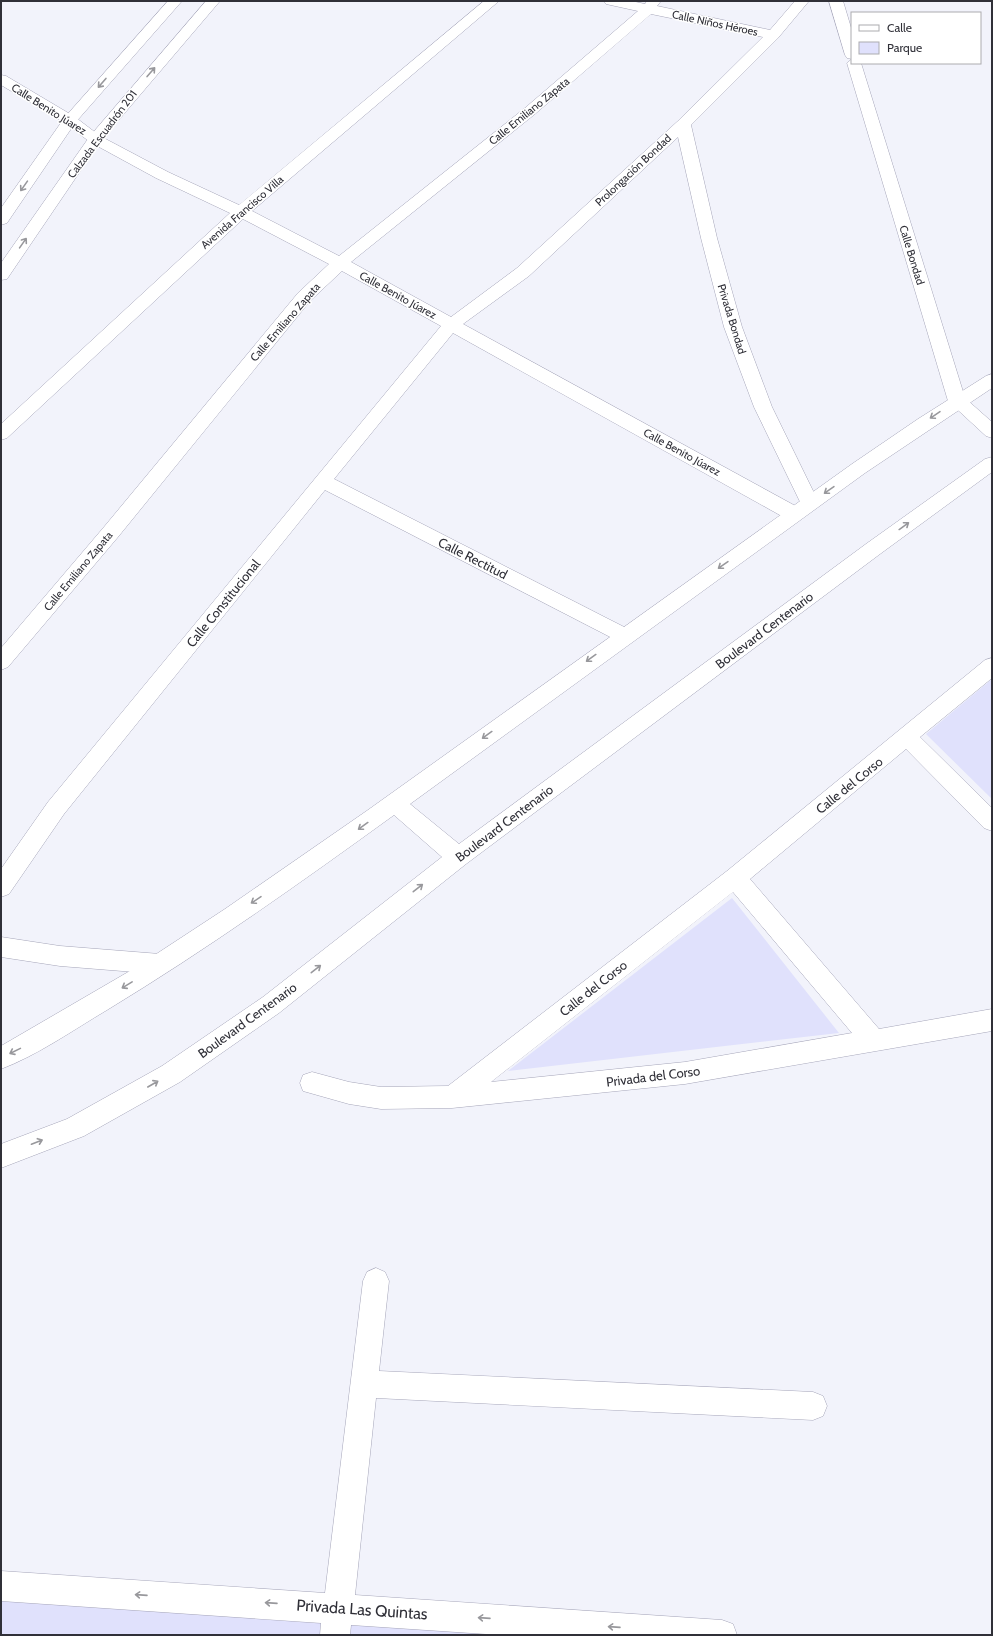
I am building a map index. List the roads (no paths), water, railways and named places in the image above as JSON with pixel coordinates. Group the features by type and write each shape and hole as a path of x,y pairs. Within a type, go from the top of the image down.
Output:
{"street":[{"path":"1,220 70,120 175,1"},
{"name":"Calzada Escuadrón 201","path":"1,275 96,139 144,80 213,1"},
{"name":"Avenida Francisco Villa","path":"1,434 241,212 492,1"},
{"name":"Calle Niños Héroes","path":"611,1 651,5 772,35"},
{"name":"Prolongación Bondad","path":"451,325 523,272 683,124 772,35 802,1"},
{"path":"836,1 851,52"},
{"name":"Calle Emiliano Zapata","path":"1,662 304,297 340,262 536,106 651,5"},
{"name":"Calle Bondad","path":"854,64 957,401"},
{"name":"Calle Benito Júarez","path":"1,79 70,120 96,139 162,175 241,212 340,262 451,325 794,514"},
{"name":"Privada Bondad","path":"683,124 709,238 733,327 763,407 810,503"},
{"name":"Calle Constitucional","path":"1,887 61,802 451,325"},
{"path":"1,1058 25,1046 160,964 394,803 623,635 794,514 957,401 992,380"},
{"path":"957,401 992,432"},
{"name":"Boulevard Centenario","path":"1,1156 75,1128 171,1074 271,1004 458,856 873,549 992,463"},
{"name":"Calle Rectitud","path":"323,481 623,635"},
{"name":"Calle del Corso","path":"452,1097 735,878 992,666"},
{"path":"907,737 992,822"},
{"path":"394,803 458,856"},
{"path":"735,878 874,1041"},
{"path":"1,947 60,956 160,964"},
{"name":"Privada del Corso","path":"312,1083 349,1093 381,1098 452,1097 685,1073 992,1020"},
{"path":"337,1621 376,1281"},
{"path":"364,1384 813,1406"},
{"name":"Privada Las Quintas","path":"1,1586 337,1621 722,1635"}]}
